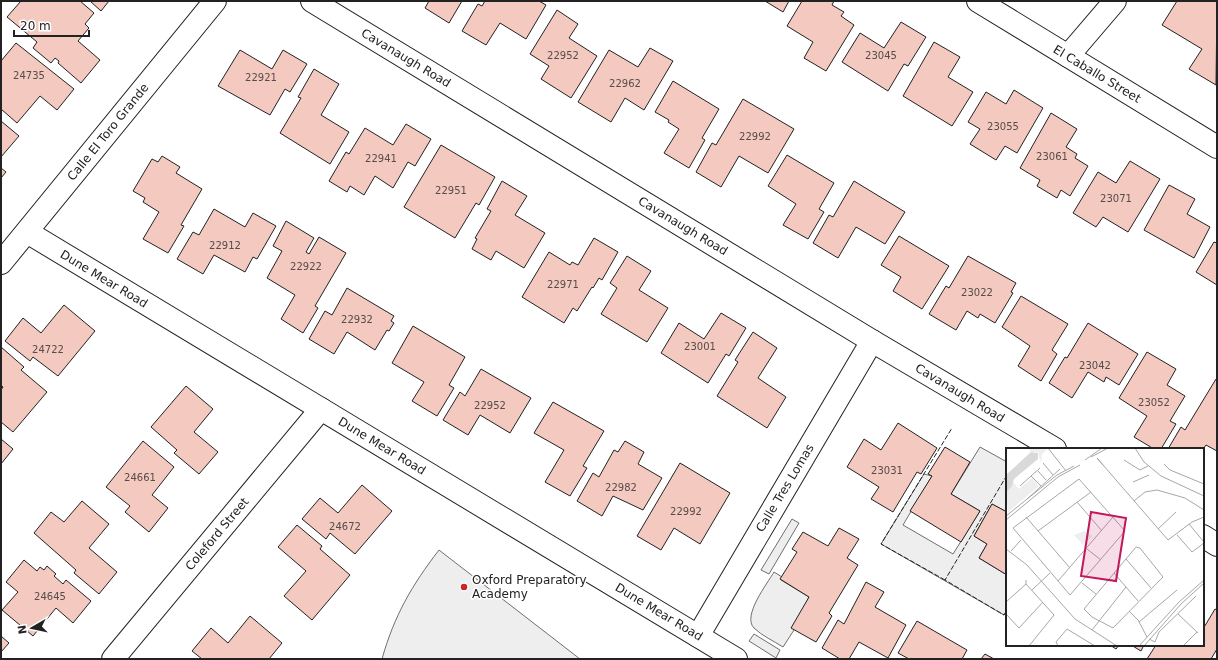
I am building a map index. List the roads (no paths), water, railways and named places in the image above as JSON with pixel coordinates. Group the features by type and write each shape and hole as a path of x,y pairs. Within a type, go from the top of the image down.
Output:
{"street":[{"name":"Calle El Toro Grande","path":"1,263 215,1"},
{"name":"Cavanaugh Road","path":"312,1 872,341 1053,448"},
{"name":"El Caballo Street","path":"978,1 1217,147"},
{"path":"1068,56 1115,1"},
{"name":"Dune Mear Road","path":"27,232 736,659"},
{"name":"Calle Tres Lomas","path":"698,636 872,341"},
{"name":"Coleford Street","path":"113,659 321,409"},
{"path":"1204,537 1217,545"}],"place":[{"name":"Oxford Preparatory Academy","path":"464,587"}]}
